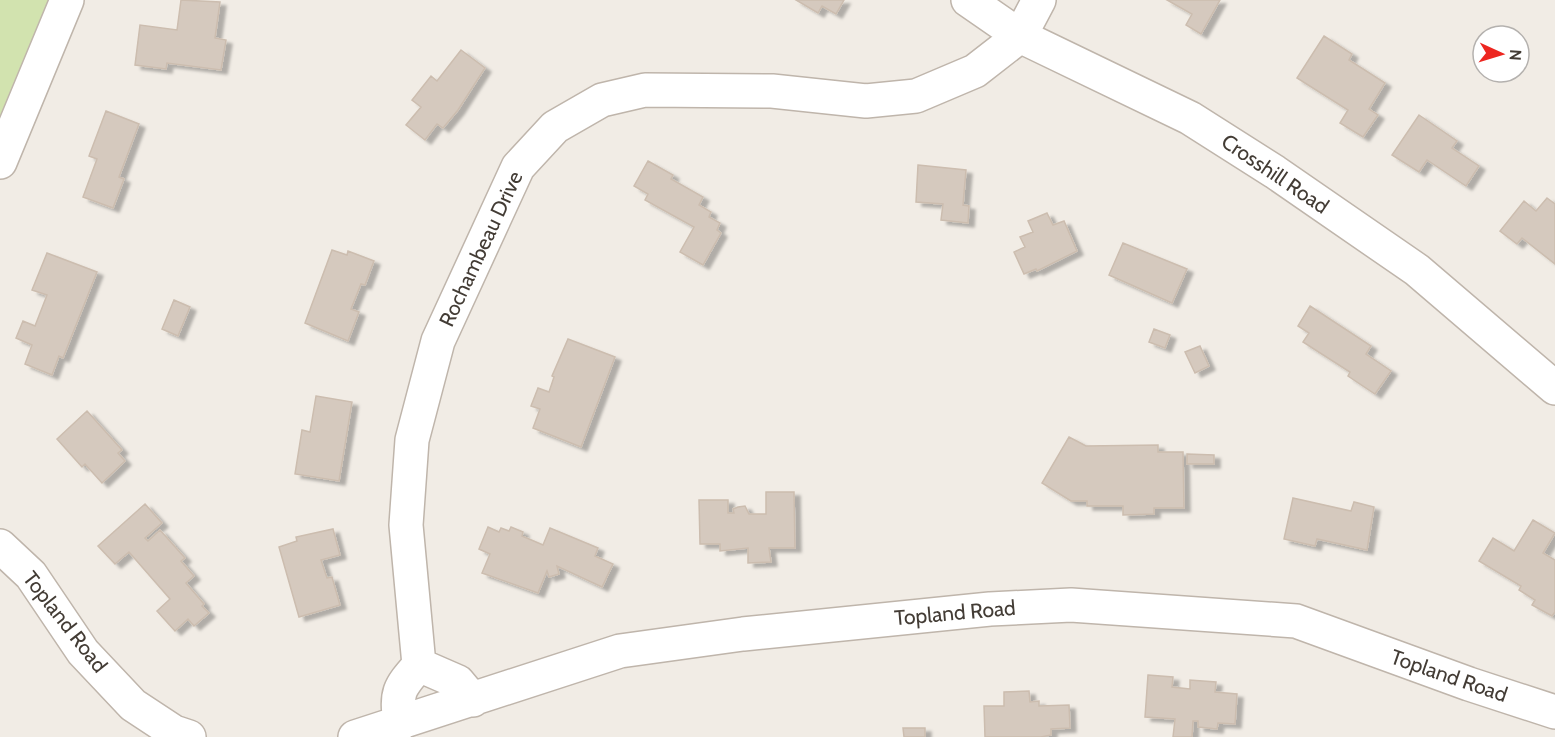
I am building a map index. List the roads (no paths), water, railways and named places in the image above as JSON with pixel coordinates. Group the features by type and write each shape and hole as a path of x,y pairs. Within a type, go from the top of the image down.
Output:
{"street":[{"path":"0,162 67,0"},
{"name":"Crosshill Road","path":"968,0 1020,36 1190,118 1275,172 1417,270 1555,388"},
{"name":"Rochambeau Drive","path":"419,665 405,525 412,440 438,341 518,167 555,128 602,100 645,90 772,91 866,101 916,96 975,71 1020,36 1039,0"},
{"name":"Topland Road","path":"0,546 31,575 83,652 133,705 174,732 189,737"},
{"name":"Topland Road","path":"355,737 620,651 743,634 990,609 1071,605 1296,621 1469,684 1555,712"},
{"path":"400,724 397,698 404,683 419,665 458,682 473,700"}]}
